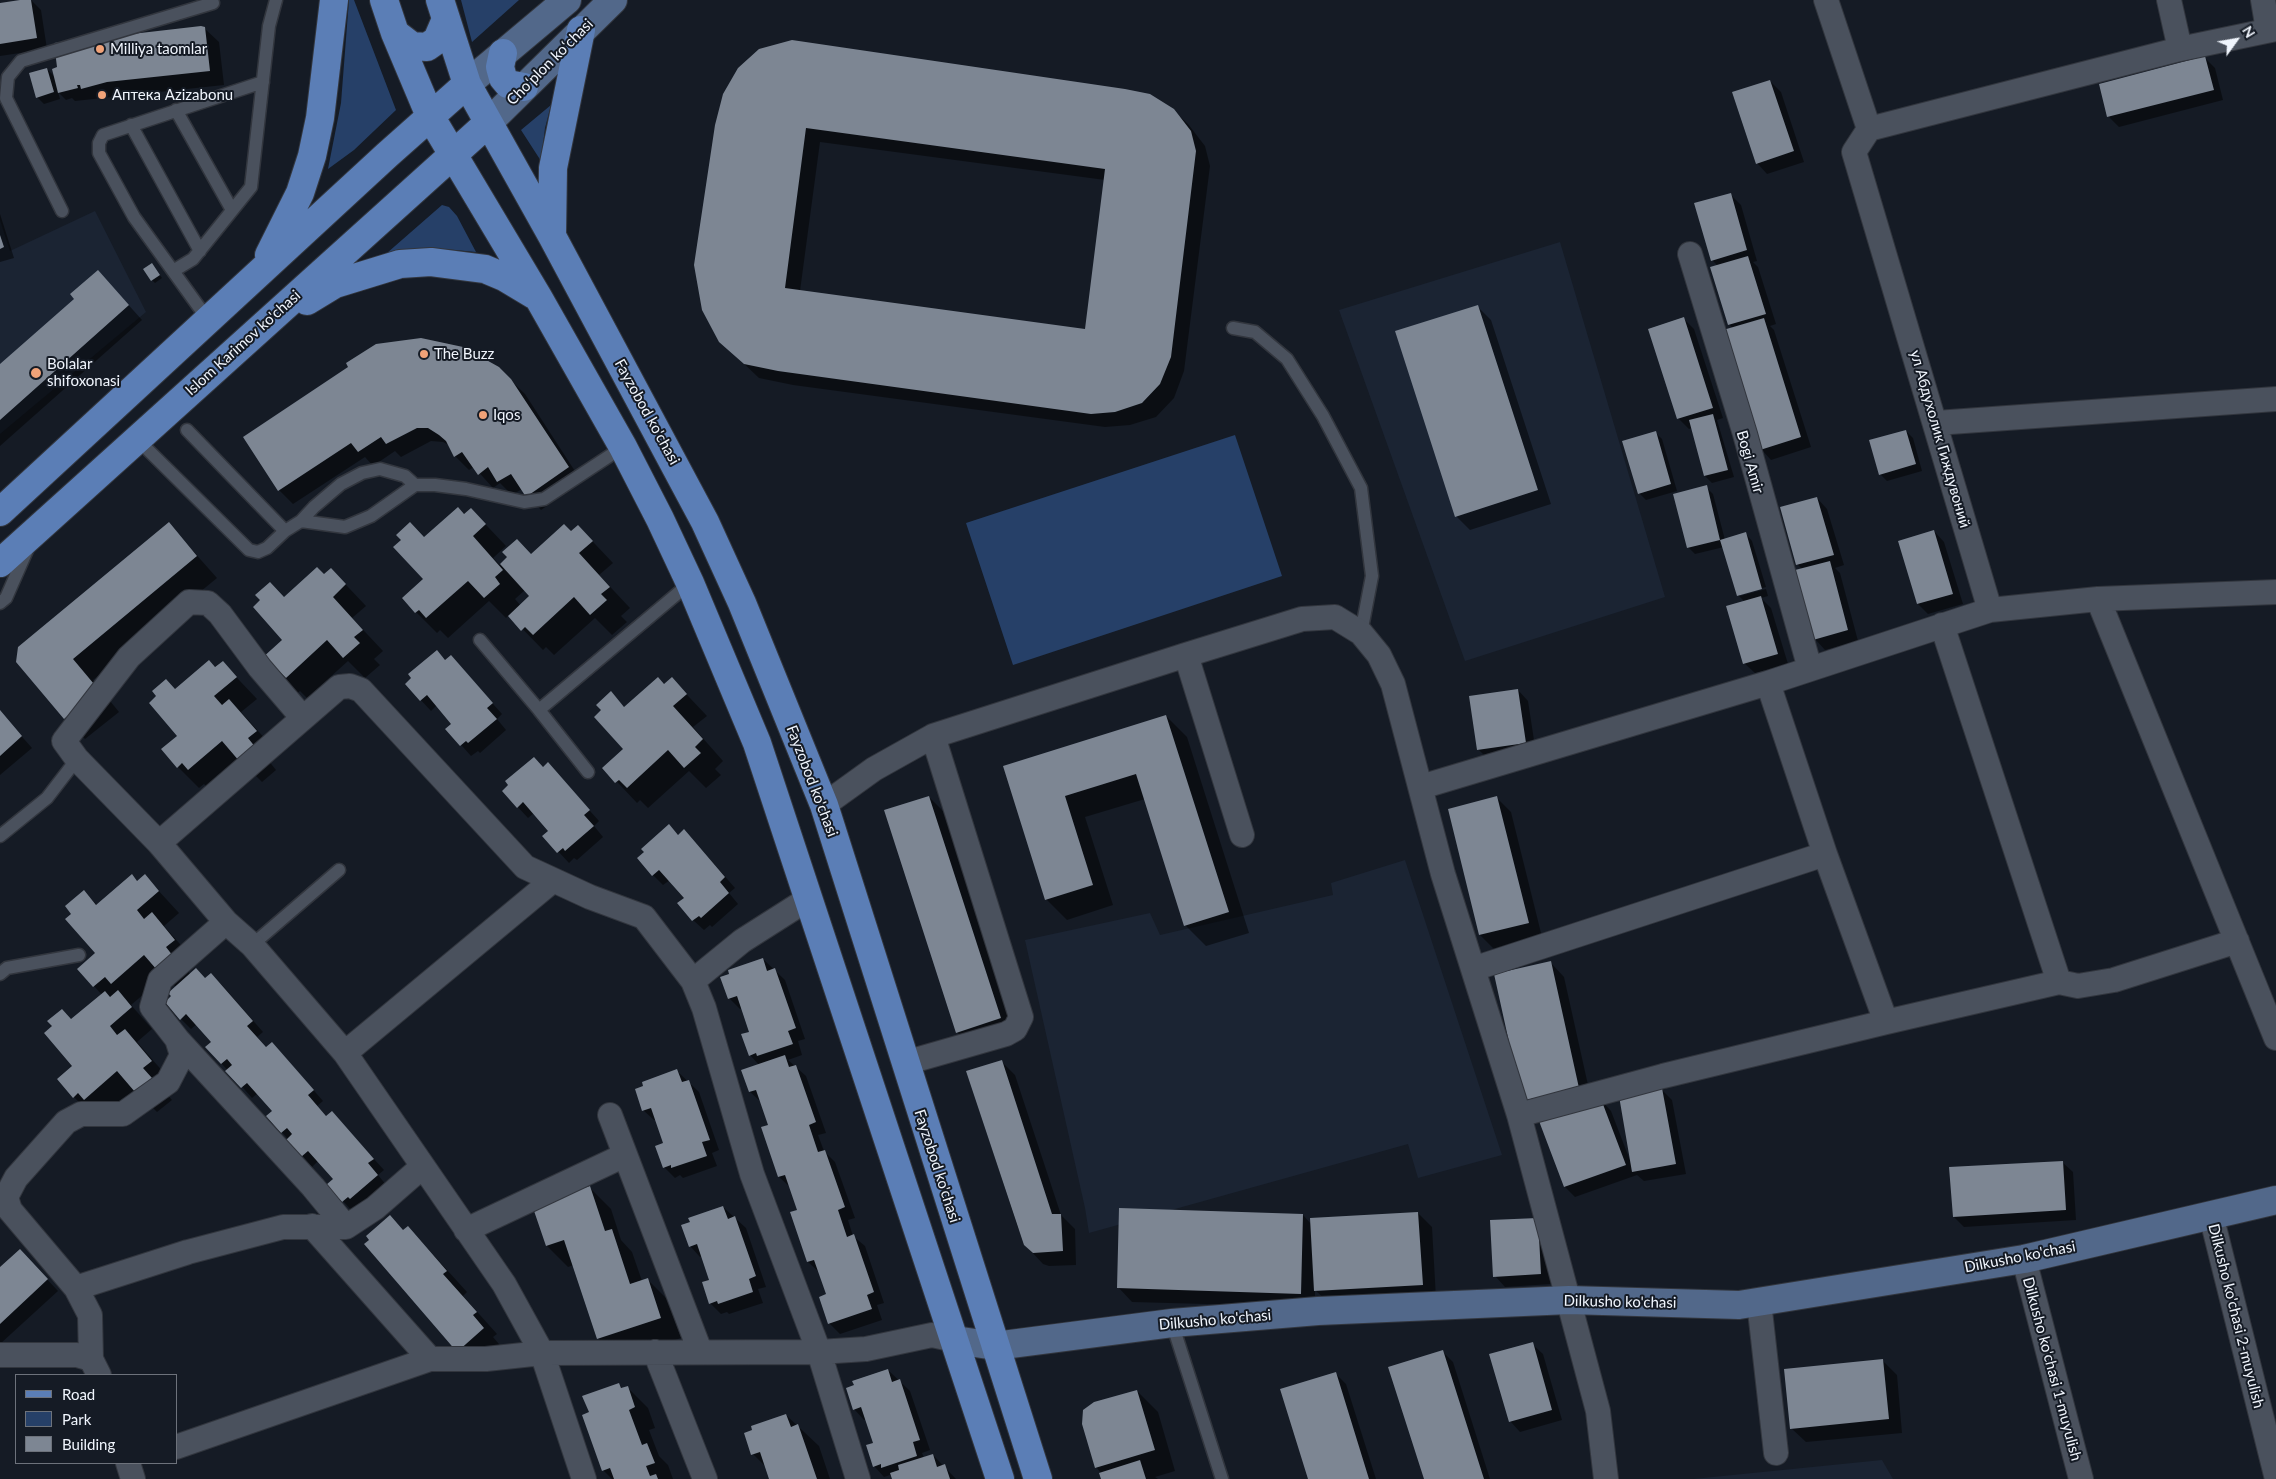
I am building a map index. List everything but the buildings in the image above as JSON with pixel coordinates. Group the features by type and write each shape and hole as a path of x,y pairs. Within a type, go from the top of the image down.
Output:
{"main road":[{"path":"256,277 286,223 300,193 312,156 320,118 334,0"},
{"path":"384,0 395,33 430,116 538,297 623,447 660,518 690,583 757,743 1000,1479"},
{"path":"395,33 412,46 427,47 437,40 443,9"},
{"name":"Fayzobod ko'chasi","path":"443,9 467,84 487,124 552,236 706,522 742,603 824,805 1038,1479"},
{"path":"552,236 553,168 582,30"},
{"path":"503,53 500,67 503,78 508,84 524,87"},
{"path":"0,512 209,321 386,155 467,84"},
{"name":"Islom Karimov ko'chasi","path":"0,563 487,124"},
{"path":"386,155 404,165 413,177 416,188"},
{"path":"249,338 335,284 400,264 431,262 485,269 504,277 538,297"}],"street":[{"path":"467,84 567,0"},
{"name":"Choʻplon koʻchasi","path":"487,124 612,0"},
{"path":"1826,0 1869,129 2180,49 2272,30 2263,0"},
{"path":"2170,0 2180,49"},
{"name":"ул Абдухолик Гиждувоний","path":"1869,129 1854,152 1990,610"},
{"path":"1690,254 1745,434 1810,670"},
{"path":"1936,423 2276,399"},
{"path":"1421,787 1768,684 1990,610 2098,599 2276,592"},
{"path":"2098,599 2276,1038"},
{"path":"302,717 260,668 220,614 208,603 189,602 129,658 64,741 77,759 159,843 226,922 252,945 345,1053 504,1284 542,1353 584,1479"},
{"path":"824,805 874,769 933,736 1302,619 1335,617 1361,633 1387,668 1421,787 1443,874 1518,1115 1570,1300 1598,1411 1606,1479"},
{"path":"1942,625 2058,982"},
{"path":"1186,655 1242,835"},
{"path":"1768,684 1825,854 1886,1022"},
{"path":"159,843 302,717 339,687 350,686 361,690 526,867 552,881 644,917 693,981 704,1008 752,1174 819,1352 858,1479"},
{"path":"905,1063 1006,1034 1015,1029 1021,1017 933,736"},
{"path":"1473,968 1825,854"},
{"path":"345,1053 552,881"},
{"path":"693,981 742,941 808,899"},
{"path":"226,922 160,980 152,1007 177,1039 313,1186 346,1227"},
{"path":"1518,1115 1664,1076 2058,982 2078,986 2114,980 2237,941"},
{"path":"95,1367 90,1315 76,1288 10,1210 6,1197 16,1178 66,1122 80,1114 124,1114 168,1082 182,1055 177,1039"},
{"path":"610,1115 700,1352"},
{"path":"466,1230 625,1155"},
{"path":"76,1288 188,1252 283,1227 346,1227 374,1208 422,1167"},
{"name":"Dilkusho ko'chasi","path":"955,1340 995,1346 1172,1323 1318,1311 1570,1300 1739,1305 2024,1259 2276,1200"},
{"name":"Dilkusho ko'chasi 2-muyulish","path":"2211,1215 2276,1475"},
{"path":"312,1226 430,1359"},
{"name":"Dilkusho ko'chasi 1-muyulish","path":"2024,1259 2081,1479"},
{"path":"1759,1302 1776,1453"},
{"path":"178,1446 430,1359 486,1359 542,1353 819,1352 866,1349 932,1336 955,1340"},
{"path":"654,1352 705,1479"},
{"path":"0,1355 77,1355 95,1367"},
{"path":"129,1464 134,1479"}],"lane":[{"path":"173,271 193,259 251,187 269,26 276,0"},
{"path":"62,211 6,98 8,77 20,60 217,1"},
{"path":"209,321 134,217 99,153 99,143 103,135 263,82"},
{"path":"176,110 232,210"},
{"path":"131,125 200,251"},
{"path":"1233,328 1255,332 1287,359 1323,416 1361,488 1372,576 1361,633"},
{"path":"187,430 285,530"},
{"path":"137,439 249,550 258,552 267,548 285,530 301,521 341,484 362,473 380,469 405,476 415,485"},
{"path":"301,521 345,527 370,516 415,485 435,485 466,489 524,502 544,499 623,447"},
{"path":"0,603 6,598 36,531"},
{"path":"539,710 690,583"},
{"path":"480,640 588,772"},
{"path":"0,836 47,798 77,759"},
{"path":"252,945 339,870"},
{"path":"0,974 7,968 79,955"},
{"path":"1172,1323 1222,1479"}],"shaded area":[{"name":"Bolalar shifoxonasi","path":"95,211 146,312 0,434 0,220 10,251"},
{"path":"1560,242 1665,597 1465,661 1339,310"},
{"path":"1405,860 1502,1155 1418,1178 1408,1144 1089,1233 1025,940 1150,913 1160,935 1333,895 1331,883"},
{"path":"1882,1460 1893,1479 1693,1479"}],"green space":[{"path":"349,0 354,0 396,110 354,150 328,169 341,103"},
{"path":"461,0 519,0 472,42"},
{"path":"551,105 545,128 541,161 521,130"},
{"path":"442,205 449,207 457,216 476,252 444,249 387,253"},
{"path":"1235,435 1282,576 1013,665 966,523"}],"place":[{"name":"Milliya taomlar","path":"100,49"},
{"name":"Аптека Azizabonu","path":"102,95"},
{"name":"The Buzz","path":"424,354"},
{"name":"Bolalar shifoxonasi","path":"36,373"},
{"name":"Iqos","path":"483,415"}]}
